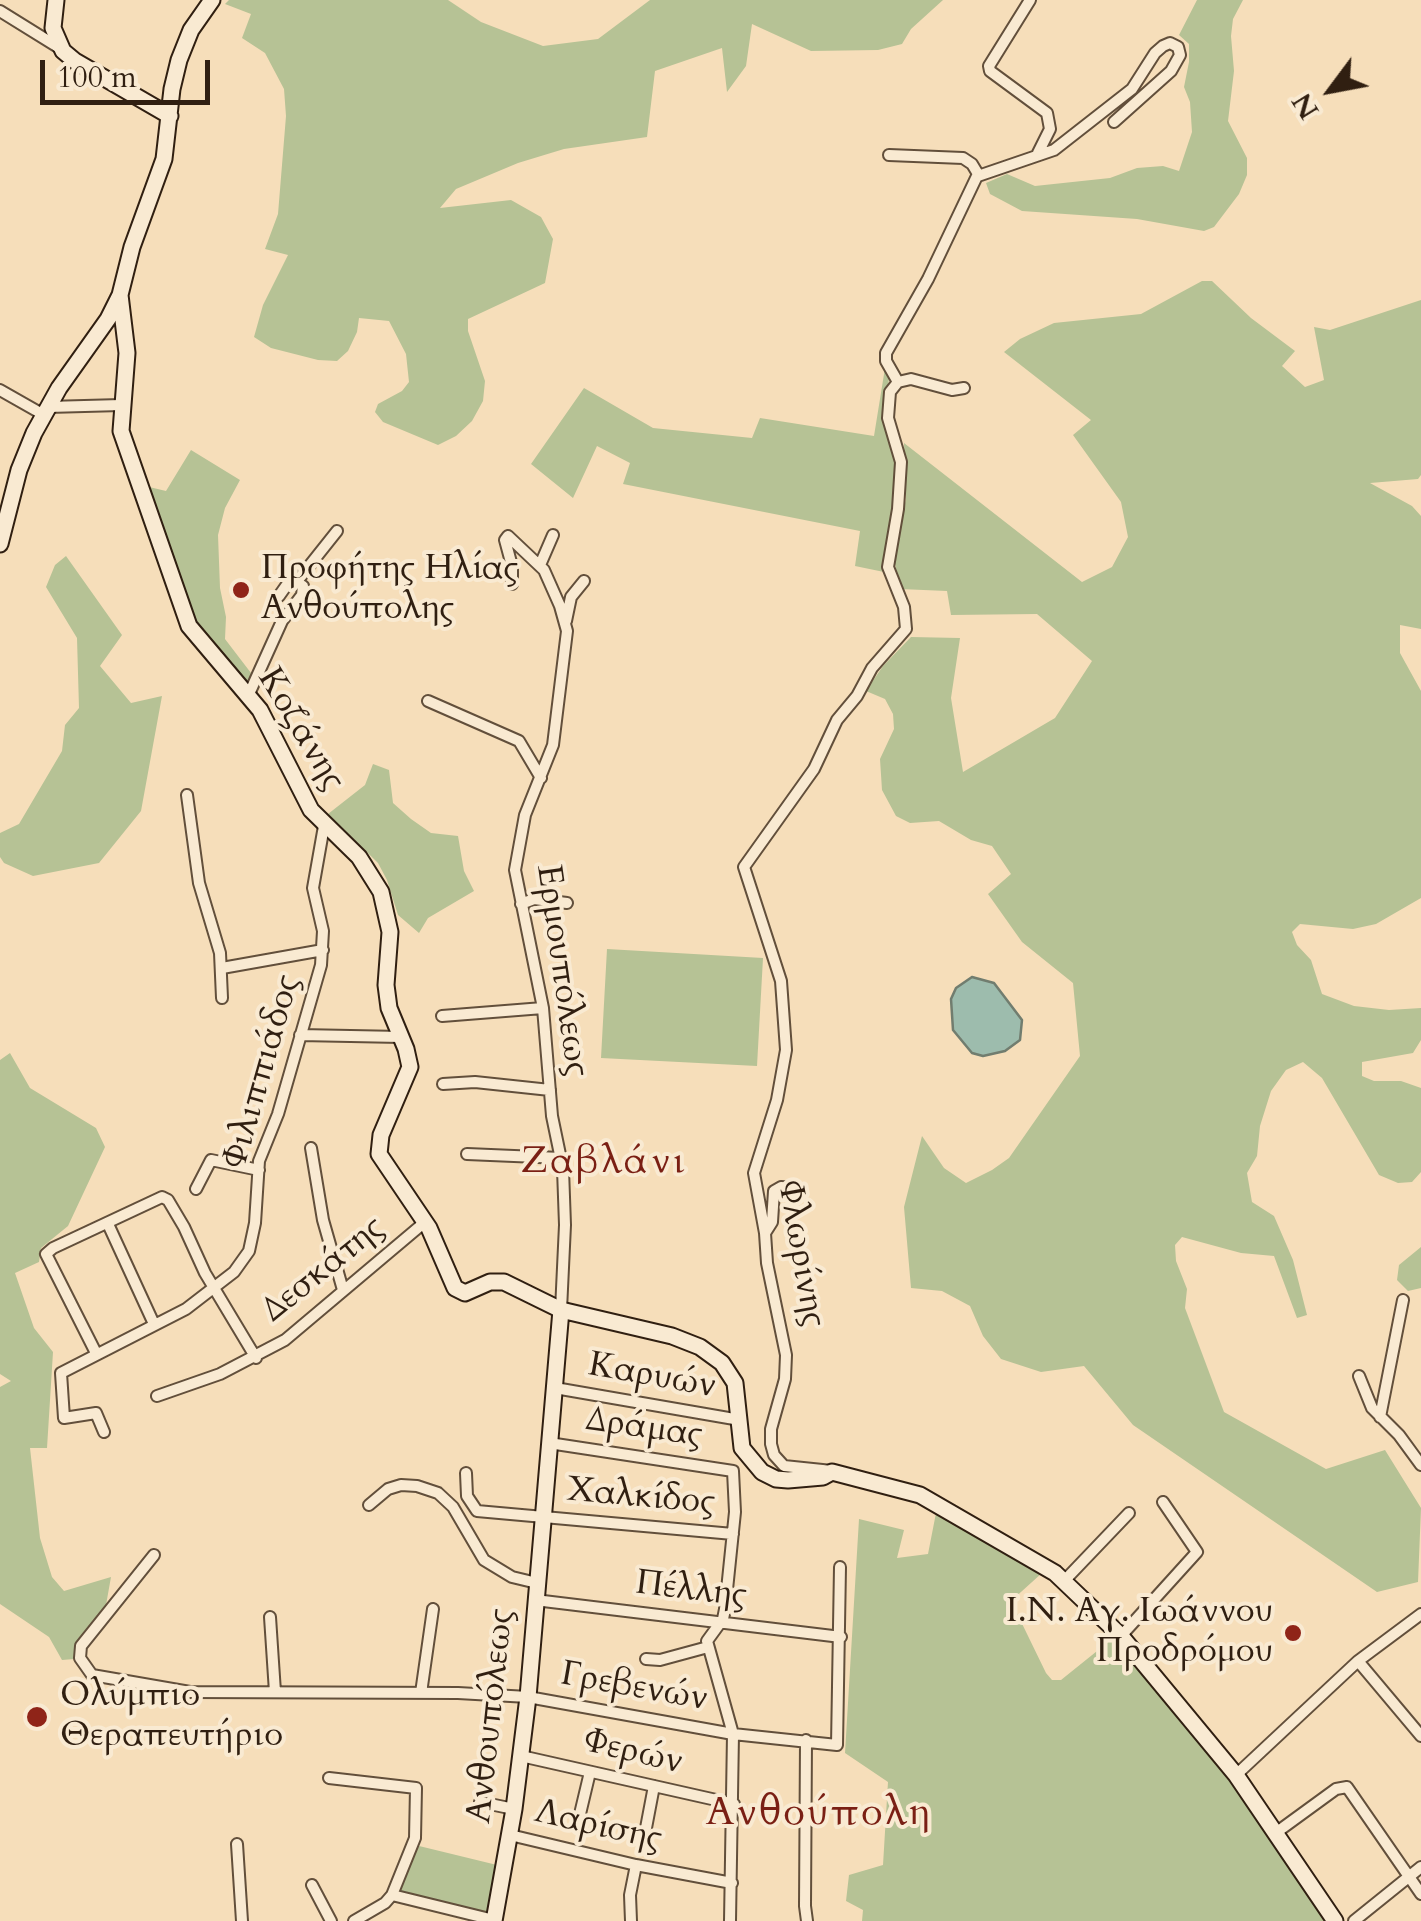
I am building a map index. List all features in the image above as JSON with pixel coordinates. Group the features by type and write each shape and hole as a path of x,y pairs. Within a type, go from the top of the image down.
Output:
{"street":[{"path":"56,0 53,28 62,51"},
{"name":"Κοζάνης","path":"212,0 194,24 182,50 172,89 164,159 132,247 120,295 127,353 121,431 183,614 198,638 264,716 310,810 365,864 385,902 390,932 388,1000 410,1069 381,1135 379,1154 425,1222 458,1291 466,1293 498,1281 561,1310 700,1346 720,1361 734,1380 739,1394 744,1452 764,1474 788,1480 832,1472"},
{"path":"1030,0 989,66 990,71 1047,113 1050,129 1038,153"},
{"path":"0,10 75,61 170,116"},
{"path":"964,388 952,390 911,379 898,382 886,354 978,176 1065,143 1132,89 1155,53 1170,43 1178,47 1180,56 1171,71 1114,122"},
{"path":"889,155 963,158 975,167 978,176"},
{"path":"0,544 20,470 46,411 120,295"},
{"name":"Φλωρίνης","path":"898,382 890,392 888,404 888,418 901,456 900,492 888,567 905,612 904,632 872,668 836,723 814,769 748,856 744,867 780,981 786,1050 777,1100 754,1173 766,1233 766,1263 786,1355 771,1447 784,1466 832,1472 920,1494 1065,1580 1121,1636 1236,1775 1335,1921"},
{"path":"0,390 46,411 121,405"},
{"path":"279,596 288,581 298,580 337,532"},
{"path":"540,565 552,535"},
{"name":"Ερμουπόλεως","path":"512,584 506,537 518,542 540,565 566,622 558,720 549,761 524,814 516,857 521,904 543,1008 561,1158 565,1224 561,1310"},
{"path":"249,694 282,622 303,592 298,580"},
{"path":"566,622 572,597 584,581"},
{"path":"428,700 517,740 526,748 541,778"},
{"path":"187,795 199,883 218,944 222,998"},
{"name":"Φιλιππιάδος","path":"104,1432 96,1414 64,1418 61,1372 186,1309 215,1288 246,1256 255,1223 259,1170 323,950 323,931 313,888 324,826"},
{"path":"521,904 534,899 567,903"},
{"path":"222,968 323,950"},
{"path":"442,1016 543,1008"},
{"path":"300,1035 401,1037"},
{"path":"443,1084 475,1082 550,1090"},
{"path":"310,1148 323,1220 344,1290"},
{"path":"467,1154 561,1158"},
{"path":"196,1189 211,1160 259,1170"},
{"path":"766,1233 772,1222 774,1191 794,1188"},
{"path":"96,1353 46,1254 162,1196 184,1227 256,1358"},
{"name":"Δεσκάτης","path":"157,1396 212,1378 285,1340 425,1222"},
{"path":"108,1224 154,1324"},
{"path":"1380,1417 1403,1300"},
{"name":"Ανθουπόλεως","path":"494,1920 514,1809 528,1696 561,1310"},
{"path":"1359,1376 1369,1404 1399,1435 1421,1466"},
{"name":"Καρυών","path":"555,1388 740,1420"},
{"name":"Δράμας","path":"549,1443 730,1469 735,1492 733,1534"},
{"path":"466,1473 467,1496 475,1510 543,1517"},
{"path":"368,1505 401,1485 438,1493 453,1507 476,1551 488,1563 512,1577 537,1583"},
{"path":"1121,1636 1197,1552 1163,1502"},
{"path":"1065,1580 1129,1513"},
{"name":"Χαλκίδος","path":"543,1517 733,1534"},
{"path":"730,1921 733,1734 708,1636 725,1612 733,1534"},
{"name":"Γρεβενών","path":"154,1555 84,1642 79,1654 85,1668 102,1678 190,1692 528,1696 733,1734 838,1745 841,1637"},
{"path":"840,1567 841,1637"},
{"name":"Πέλλης","path":"535,1600 841,1637"},
{"path":"421,1692 432,1610"},
{"path":"1236,1775 1358,1661 1421,1614"},
{"path":"270,1617 274,1692"},
{"path":"646,1659 660,1660 708,1647"},
{"path":"1358,1661 1416,1721 1421,1736"},
{"path":"806,1740 804,1889 808,1921"},
{"name":"Φερών","path":"521,1756 734,1804"},
{"path":"580,1814 590,1772"},
{"path":"330,1778 416,1788 415,1838 392,1896 354,1921"},
{"path":"646,1828 654,1786"},
{"path":"1277,1832 1344,1786 1352,1790 1421,1894"},
{"path":"480,1802 514,1809"},
{"name":"Λαρίσης","path":"510,1835 732,1883"},
{"path":"237,1844 242,1921"},
{"path":"631,1921 630,1895 636,1865"},
{"path":"1354,1921 1421,1866"},
{"path":"312,1885 330,1921"},
{"path":"392,1896 494,1920"}],"green space":[{"path":"229,0 448,0 481,22 543,46 598,39 650,0 943,0 911,29 902,44 878,50 811,51 752,24 746,66 727,92 722,48 655,71 647,137 564,149 456,189 440,208 511,200 541,217 553,239 545,283 468,319 468,331 485,381 483,401 472,421 456,436 438,445 383,422 375,412 378,404 402,391 409,382 406,354 389,321 359,318 348,351 337,361 271,348 254,337 263,305 288,255 265,249 278,214 286,116 284,89 265,53 242,38 251,14 225,4"},
{"path":"1197,0 1243,0 1233,19 1234,71 1228,121 1247,158 1247,175 1239,194 1214,227 1204,231 1137,219 1022,211 990,194 986,183 1007,174 1035,186 1110,178 1137,168 1163,166 1179,171 1192,132 1190,102 1184,87 1189,44 1179,35"},
{"path":"1202,281 1212,281 1251,318 1295,351 1282,366 1305,387 1324,380 1314,327 1330,330 1421,300 1421,475 1418,479 1370,483 1412,506 1421,516 1421,629 1400,625 1400,653 1421,691 1421,898 1376,924 1353,929 1300,924 1292,932 1297,945 1311,960 1322,994 1354,1006 1421,1008 1421,1040 1413,1053 1362,1062 1362,1076 1421,1088 1421,1172 1412,1182 1398,1183 1379,1175 1322,1078 1303,1062 1286,1070 1271,1091 1260,1126 1257,1156 1247,1173 1252,1202 1274,1216 1293,1260 1307,1315 1297,1318 1274,1256 1241,1253 1182,1237 1175,1245 1176,1261 1187,1289 1185,1308 1224,1412 1326,1469 1385,1450 1421,1508 1418,1582 1377,1592 1133,1425 1084,1366 1041,1372 1001,1359 983,1336 970,1306 942,1291 911,1288 904,1207 922,1136 944,1168 966,1183 992,1170 1009,1158 1080,1056 1073,983 1022,942 988,894 1011,874 992,846 971,840 939,821 910,823 896,816 882,790 880,759 894,729 893,714 885,699 866,691 911,637 960,638 951,698 963,772 1055,718 1092,661 1037,614 951,615 947,591 900,589 893,554 906,499 904,443 1082,582 1112,567 1128,537 1121,502 1073,435 1091,420 1004,352 1020,339 1054,323 1141,314"},
{"path":"885,368 889,379 884,410 896,447 896,497 884,572 855,566 860,531 623,484 630,463 597,446 573,498 531,464 584,388 653,428 752,438 760,418 874,436"},
{"path":"191,450 240,480 225,508 218,535 220,588 226,617 225,639 251,673 248,682 190,621 145,486 166,491"},
{"path":"66,556 122,635 100,666 131,703 162,696 141,811 99,863 33,876 4,863 0,857 0,833 19,824 62,751 65,725 79,708 77,638 46,587 55,565"},
{"path":"373,764 389,770 393,803 411,819 431,833 458,836 464,871 474,891 428,918 419,933 398,915 378,863 328,814 365,785"},
{"path":"607,949 763,958 757,1066 601,1058"},
{"path":"10,1053 30,1088 96,1128 105,1147 68,1226 41,1248 39,1262 15,1273 34,1328 53,1352 47,1448 30,1448 40,1538 52,1577 64,1591 111,1577 106,1605 76,1644 74,1659 62,1660 49,1637 0,1604 0,1387 11,1381 0,1374 0,1060"},
{"path":"1421,1247 1421,1288 1408,1291 1397,1280 1399,1265"},
{"path":"936,1513 1042,1573 1011,1601 1052,1680 1061,1680 1112,1639 1238,1788 1325,1921 862,1921 863,1910 846,1901 849,1875 883,1865 888,1782 845,1753 859,1519 904,1530 897,1558 928,1554"},
{"path":"415,1845 497,1865 488,1915 398,1893"}],"shaded area":[{"path":"972,977 994,983 1022,1020 1020,1040 1005,1051 983,1056 972,1053 953,1030 951,999 956,988"}],"place":[{"name":"Προφήτης Ηλίας Ανθούπολης","path":"241,590"},
{"name":"Ι.Ν. Αγ. Ιωάννου Προδρόμου","path":"1293,1633"},
{"name":"Ολύμπιο Θεραπευτήριο","path":"37,1717"}],"district":[{"name":"Ζαβλάνι","path":"604,1163"},
{"name":"Ανθούπολη","path":"819,1815"}]}
